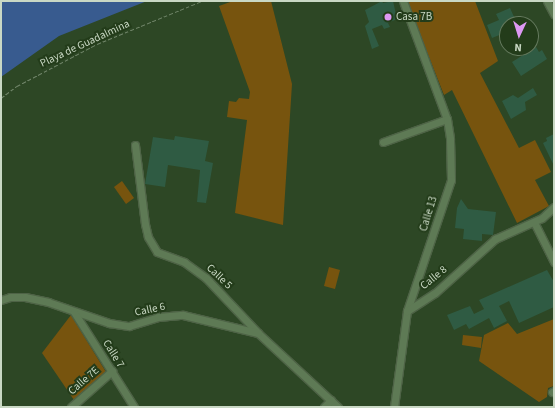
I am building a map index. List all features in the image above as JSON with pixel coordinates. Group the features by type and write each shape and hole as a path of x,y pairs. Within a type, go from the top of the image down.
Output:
{"street":[{"name":"Calle 13","path":"403,1 446,119 450,139 451,180 407,311"},
{"path":"548,1 554,14"},
{"path":"383,142 446,119"},
{"name":"Calle 5","path":"135,145 145,224 148,237 157,252 184,262 206,278 258,333 338,407"},
{"name":"Calle 8","path":"407,311 435,294 495,240 534,222 554,207"},
{"path":"534,222 554,262"},
{"name":"Calle 6","path":"1,300 10,297 25,297 48,302 109,323 129,326 158,317 183,315 258,333"},
{"path":"394,407 407,311"},
{"name":"Calle 7","path":"74,312 134,407"},
{"name":"Calle 7E","path":"71,407 112,371"},
{"path":"324,407 331,400"}],"path":[{"name":"Playa de Guadalmina","path":"1,98 18,86 97,44 202,1"}],"shaded area":[{"path":"233,1 271,1 292,84 283,225 235,213 247,120 227,117 229,101 236,102 239,98 249,99 250,92 219,6"},
{"path":"407,1 475,1 498,61 480,73 519,148 535,140 551,172 535,180 549,206 517,223 452,90 444,95"},
{"path":"122,181 134,198 126,204 114,187"},
{"path":"329,267 340,270 335,289 324,286"},
{"path":"71,315 106,372 74,400 42,353"},
{"path":"554,319 554,386 548,388 547,397 539,402 479,361 484,335 508,323 517,334"},
{"path":"463,335 482,337 481,348 462,345"}],"water":[{"path":"1,1 147,1 59,36 1,77"}],"building":[{"name":"Casa 7B","path":"382,1 383,3 393,1 397,19 388,23 390,27 384,29 382,25 372,29 379,46 372,49 365,26 369,22 365,10"},
{"path":"510,8 514,16 499,16 499,20 496,14"},
{"path":"499,20 499,35 492,38 487,25"},
{"path":"542,50 547,59 521,76 512,62 522,56 539,56 539,52"},
{"path":"533,88 537,95 525,102 526,110 511,119 502,101 513,95 518,98"},
{"path":"554,134 554,166 543,143 547,141 546,138"},
{"path":"175,136 209,141 205,161 213,163 206,203 197,202 200,170 168,165 165,187 145,184 153,137 174,140"},
{"path":"461,199 468,209 496,212 493,235 482,234 482,241 463,239 464,229 455,228 457,208"},
{"path":"547,270 554,282 554,307 519,323 509,301 499,306 507,321 494,328 489,318 469,329 466,324 454,330 447,315 470,306 474,314 484,309 479,300"}],"place":[{"name":"Casa 7B","path":"388,17"}]}
